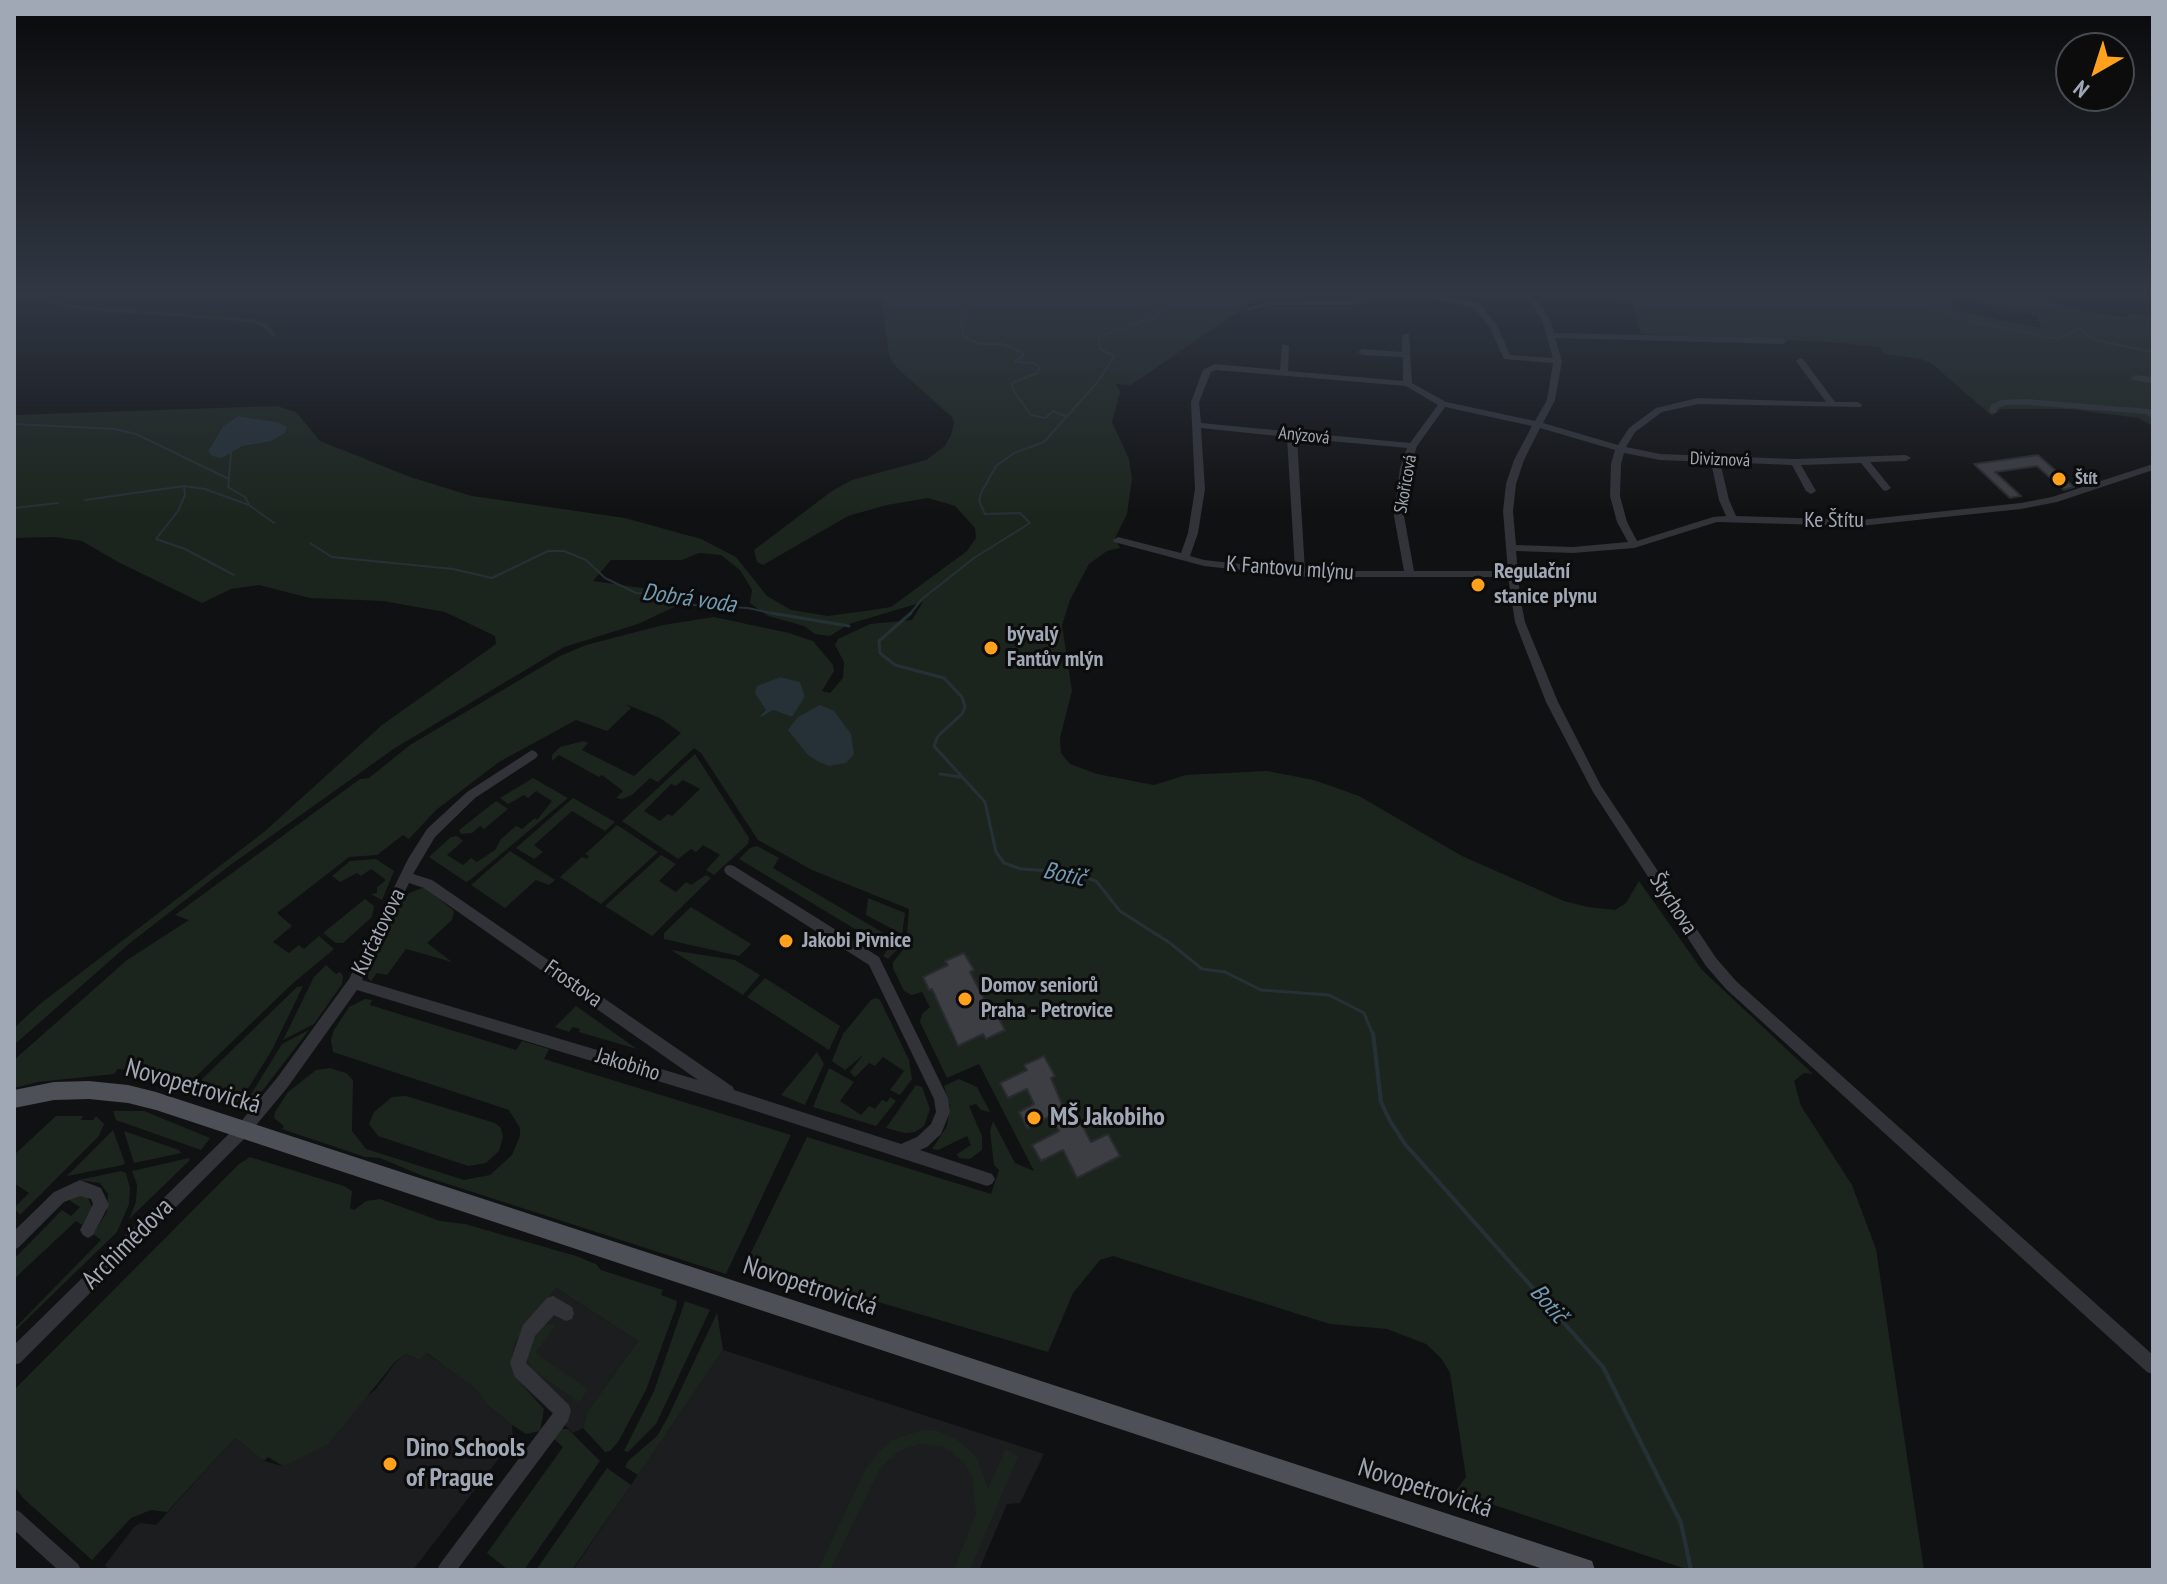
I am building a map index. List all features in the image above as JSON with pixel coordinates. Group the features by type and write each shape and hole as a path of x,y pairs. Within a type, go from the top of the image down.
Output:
{"main road":[{"name":"Novopetrovická","path":"14,1099 54,1091 112,1091 156,1101 1583,1570"}],"street":[{"path":"1184,558 1193,533 1200,489 1195,402 1210,369"},
{"path":"1234,369 1408,384 1407,369"},
{"path":"1284,369 1284,374"},
{"name":"Štychova","path":"1557,369 1551,400 1519,460 1511,484 1508,511 1513,574 1520,622 1572,744 1597,789 1711,962 1731,985 2153,1366"},
{"path":"1806,369 1832,404"},
{"path":"2135,378 2153,380"},
{"name":"Diviznová","path":"1408,384 1443,404 1660,457 1795,462 1906,458"},
{"path":"1634,545 1622,522 1615,496 1620,449 1632,430 1659,410 1673,405 1735,401 1858,405"},
{"path":"1993,411 1994,407 2004,402 2027,402 2149,412 2153,416"},
{"name":"Skořicová","path":"1409,572 1399,516 1405,468 1412,446 1443,404"},
{"name":"Anýzová","path":"1197,425 1412,446"},
{"path":"1292,436 1300,574"},
{"path":"1863,459 1886,488"},
{"path":"1715,460 1724,500 1732,518"},
{"path":"1795,462 1811,491"},
{"name":"Ke Štítu","path":"1513,548 1573,550 1634,545 1704,522 1732,518 1860,523 2021,506 2054,500 2153,467"},
{"name":"K Fantovu mlýnu","path":"1118,540 1184,558 1300,574 1513,574"},
{"name":"Kurčatovova","path":"243,1130 306,1053 354,983 412,863 440,823 471,795 532,755"},
{"path":"730,870 874,961 941,1098 943,1112 936,1129 922,1142 901,1151"},
{"name":"Frostova","path":"406,877 422,880 737,1098"},
{"name":"Jakobiho","path":"354,983 737,1098 987,1179"},
{"name":"Archimédova","path":"14,1357 243,1130"},
{"path":"14,1242 59,1197 80,1188 96,1193 101,1205 88,1230"},
{"path":"446,1570 562,1415 563,1411 521,1371 518,1363 529,1331 553,1304 566,1313"},
{"path":"14,1518 72,1570"}],"shaded area":[{"path":"898,369 1154,369 1131,385 1116,384 1120,392 1112,422 1129,459 1132,479 1127,514 1115,538 1120,548 1107,551 1089,564 1070,600 1062,625 1072,691 1060,738 1061,753 1070,764 1097,774 1154,785 1186,775 1267,771 1314,780 1359,796 1462,856 1564,901 1588,907 1615,910 1626,903 1639,881 1702,970 1813,1074 1804,1073 1794,1081 1801,1106 1852,1185 1876,1249 1924,1570 1689,1570 1455,1492 1466,1477 1450,1373 1441,1358 1426,1344 1387,1329 1330,1324 1113,1256 1100,1260 1073,1293 1048,1352 746,1263 807,1137 991,1194 999,1170 994,1165 990,1131 993,1121 1015,1163 1034,1171 979,1064 947,1078 920,1022 922,1014 930,1007 922,992 912,995 904,991 893,968 893,962 906,946 909,909 812,870 758,840 701,753 694,748 658,782 650,778 632,795 622,799 616,798 623,791 602,775 599,777 559,755 552,761 552,755 560,747 584,741 588,743 582,750 634,776 681,733 660,718 625,704 631,708 607,731 576,720 499,762 436,810 409,839 403,835 377,855 349,857 277,913 292,926 273,942 289,953 299,945 304,949 319,936 334,949 292,984 187,1085 146,1073 148,1069 138,1067 135,1071 118,1069 114,1074 38,1082 14,1088 14,1060 127,960 189,920 175,915 360,779 369,778 410,745 560,656 586,645 663,625 714,617 813,641 833,665 834,671 822,691 830,693 843,678 844,662 835,645 838,639 870,624 912,620 923,602 849,624 830,636 815,634 804,626 768,616 750,603 752,590 740,570 721,555 699,553 682,560 611,560 593,581 663,591 687,601 638,624 564,647 395,748 229,866 130,943 14,1045 14,1028 40,1004 264,832 382,725 496,644 495,636 445,612 383,601 310,598 259,585 231,589 202,603 82,541 55,537 14,538 14,415 277,406 296,412 320,441 410,477 472,496 625,518 701,539 736,557 767,596 791,610 828,616 891,607 967,551 976,538 975,528 955,506 928,498 848,516 763,565 757,562 754,550 832,491 852,480 926,460 945,446 954,423 952,417","holes":["238,416 278,422 270,442 243,446 222,458 208,451 223,426","781,677 800,682 805,696 793,710 792,717 773,710 762,717 760,714 770,707","964,953 973,970 970,972 991,1012 995,1011 1005,1030 986,1039 981,1030 967,1036 969,1041 957,1046 950,1032 976,1020 954,979 929,990 923,976 933,972 936,976 950,970 946,961","1044,1056 1054,1075 1051,1078 1064,1109 1067,1108 1075,1123 1080,1121 1091,1142 1108,1134 1120,1156 1078,1178 1066,1156 1065,1142 1050,1150 1053,1155 1041,1161 1033,1145 1059,1131 1051,1116 1027,1127 1019,1112 1034,1104 1035,1085 1003,1088 1001,1083 1012,1077 1014,1082 1029,1075 1024,1065"]},
{"path":"1938,369 2153,369 2153,426 2138,418 2070,409 2001,409 1992,416"},
{"path":"238,416 278,422 287,427 285,433 269,442 243,446 222,458 212,456 208,451 223,426"},
{"path":"781,677 800,682 805,696 792,717 773,710 762,717 760,715 766,710 755,693 757,686"},
{"path":"820,705 834,711 851,734 854,754 846,763 829,766 819,762 808,755 788,730 798,717"},
{"path":"695,754 749,838 748,844 714,875 706,870 720,855 703,845 696,852 691,849 678,859 622,821","holes":["683,780 700,789 672,816 668,814 660,821 644,811 671,784 676,786"]},
{"path":"533,778 568,798 470,880 466,882 429,857 451,837 457,836 463,841 447,855 463,865 471,858 477,862 495,850 501,839 516,826 522,829 535,818 537,820 552,801 536,791 528,798 524,795 508,804 500,798"},
{"path":"573,798 615,822 605,831 572,811 534,845 543,852 534,859 516,848"},
{"path":"496,801 508,809 484,829 480,826 472,833 461,834 459,830"},
{"path":"617,825 658,852 601,904 560,877 582,857 587,859 589,856 585,854"},
{"path":"757,846 779,858 773,868 897,941 900,947 888,959 883,956 888,949 739,859 750,848"},
{"path":"510,851 555,880 549,885 536,880 505,908 471,885"},
{"path":"661,855 676,864 659,881 676,892 686,882 691,885 706,875 711,878 652,936 605,906"},
{"path":"376,859 394,871 382,900 371,894 377,893 377,887 386,880 371,869 361,876 357,873 340,882 332,876 350,861"},
{"path":"422,888 454,911 452,920 427,943 452,962 406,949 387,975 377,973 371,981 367,970 402,896"},
{"path":"868,898 905,913 902,934 866,915"},
{"path":"365,899 374,906 372,917 343,943 336,943 323,933"},
{"path":"691,907 751,944 739,956 664,939 664,933"},
{"path":"671,950 735,960 760,975 743,995"},
{"path":"326,965 336,974 340,972 342,984 314,1024 283,1040 314,977"},
{"path":"765,978 840,1026 829,1050 747,997"},
{"path":"303,986 272,1050 240,1101 230,1105 197,1090 198,1083 297,987"},
{"path":"876,998 880,1000 909,1060 912,1079 900,1095 890,1090 904,1071 883,1057 875,1066 869,1063 855,1077 850,1072 863,1055 845,1070 832,1061 843,1034"},
{"path":"365,999 372,1000 370,1005 516,1050 522,1041 549,1049 544,1059 791,1135 726,1274 423,1176 380,1158 365,1157 282,1129 284,1126 274,1118 288,1092 316,1070 330,1068 346,1073 353,1080 352,1131 366,1149 464,1180 490,1175 512,1155 520,1128 509,1110 333,1052 331,1040 334,1030 349,1007"},
{"path":"576,1006 637,1049 579,1032 580,1029 573,1027 569,1032 555,1027"},
{"path":"309,1030 256,1099 242,1109 282,1044"},
{"path":"817,1052 824,1064 805,1105 781,1095"},
{"path":"829,1068 854,1082 840,1101 861,1115 869,1106 875,1109 882,1100 887,1102 890,1097 896,1101 876,1126 813,1107"},
{"path":"959,1079 977,1087 990,1112 981,1110 976,1104 969,1106 982,1136 982,1150 970,1159 959,1158 957,1154 971,1145 967,1136 938,1150 932,1149 947,1126 950,1107 944,1086"},
{"path":"916,1085 922,1087 930,1109 924,1126 915,1132 905,1133 886,1128"},
{"path":"406,1096 495,1123 501,1128 503,1137 499,1151 486,1163 468,1166 378,1136 369,1124 374,1112 392,1097"},
{"path":"113,1111 144,1111 210,1138 201,1150 116,1120"},
{"path":"56,1116 83,1116 81,1120 93,1120 96,1116 104,1124 99,1136 20,1215 14,1208 29,1193 14,1183 14,1155"},
{"path":"113,1130 125,1163 123,1165 67,1176"},
{"path":"124,1131 179,1150 181,1153 134,1163"},
{"path":"250,1157 344,1186 352,1191 350,1208 354,1210 366,1201 380,1199 440,1221 465,1224 576,1256 596,1264 601,1270 663,1290 661,1295 677,1301 676,1307 646,1390 618,1442 605,1452 583,1428 587,1412 638,1341 556,1288 515,1342 511,1364 525,1388 544,1409 540,1431 526,1434 512,1425 487,1405 476,1389 427,1353 419,1360 406,1354 395,1362 329,1443 283,1466 268,1457 264,1461 235,1438 167,1512 151,1510 131,1518 92,1560 23,1498 14,1486 14,1390 239,1164"},
{"path":"189,1158 129,1219 136,1202 137,1185 132,1171"},
{"path":"121,1171 126,1173 130,1188 129,1204 117,1232 14,1329 101,1240 93,1234 107,1212 108,1194 100,1183 79,1180"},
{"path":"76,1194 88,1198 92,1207 82,1225 76,1221 14,1279 14,1259 62,1210 71,1216 80,1207 64,1197"},
{"path":"556,1288 638,1341 587,1412 583,1428 573,1433 525,1388 511,1365 515,1342"},
{"path":"685,1301 710,1310 656,1424 628,1452 624,1451 654,1391"},
{"path":"717,1313 723,1350 638,1475 625,1467 657,1436"},
{"path":"556,1325 535,1353 588,1389 579,1402 532,1369 526,1355 527,1347 542,1327"},
{"path":"723,1350 1044,1454 1020,1503 1007,1504 979,1570 573,1570"},
{"name":"Dino Schools of Prague","path":"426,1353 477,1389 487,1405 512,1425 513,1440 413,1570 110,1570 105,1565 134,1527 141,1523 156,1525 235,1438 264,1461 283,1466 376,1389 406,1354 419,1360"},
{"path":"561,1429 568,1429 600,1461 524,1570 508,1570 487,1553 563,1447 553,1438"},
{"path":"922,1430 938,1431 967,1448 977,1459 988,1489 1006,1449 1018,1456 970,1570 954,1570 976,1514 972,1476 965,1464 947,1448 920,1444 900,1450 880,1468 830,1570 818,1570 866,1469 892,1440"},
{"path":"607,1468 631,1485 572,1570 536,1570"}],"building":[{"name":"Štít","path":"2038,455 2074,487 2064,490 2037,466 1995,472 2021,496 2010,498 1974,464"},
{"name":"Domov seniorů Praha - Petrovice","path":"964,953 974,970 970,972 991,1012 995,1011 1005,1030 986,1039 983,1034 958,1046 932,989 929,990 923,977 948,965 945,961"},
{"name":"MŠ Jakobiho","path":"1044,1056 1055,1076 1051,1078 1064,1109 1067,1108 1075,1123 1080,1121 1091,1142 1108,1134 1120,1156 1077,1178 1063,1150 1041,1161 1032,1145 1059,1131 1051,1116 1027,1128 1019,1112 1034,1104 1027,1089 1008,1098 1000,1083 1027,1070 1024,1065"}],"waterway":[{"path":"1039,369 1037,373 1012,383 1013,390 1031,415 1045,418 1053,411 1065,416"},
{"name":"Botič","path":"910,614 922,599 974,558 1030,523 1020,513 985,514 979,501 981,493 996,466 1014,453 1044,442 1106,369"},
{"name":"Dobrá voda","path":"14,424 115,429 136,434 229,479 228,487 245,497 249,505"},
{"path":"229,477 231,453"},
{"path":"85,500 184,486"},
{"path":"184,486 205,489 249,505"},
{"path":"184,486 185,495 178,511 156,539 185,549 234,575"},
{"path":"14,508 58,503"},
{"name":"Dobrá voda","path":"249,505 274,523"},
{"name":"Dobrá voda","path":"310,543 332,557 453,569 492,578 548,551 564,551 586,560 605,578 636,593 678,594 694,605 748,608 780,615"},
{"name":"Dobrá voda","path":"771,613 849,626"},
{"name":"Botič","path":"910,614 879,641 880,653 895,665 944,678 962,697 965,707 962,714 938,736 934,746 985,802 996,852 1004,863 1021,869 1068,872 1096,881 1120,911 1170,943 1202,969 1225,972 1261,990 1329,995 1364,1013 1373,1035"},
{"path":"940,774 960,777"},
{"name":"Botič","path":"1373,1033 1381,1102 1390,1121 1405,1144 1603,1367 1681,1523 1691,1570"}],"place":[{"name":"Štít","path":"2059,479"},
{"name":"Regulační stanice plynu","path":"1478,585"},
{"name":"bývalý Fantův mlýn","path":"991,648"},
{"name":"Jakobi Pivnice","path":"786,941"},
{"name":"Domov seniorů Praha - Petrovice","path":"965,999"},
{"name":"MŠ Jakobiho","path":"1034,1118"},
{"name":"Dino Schools of Prague","path":"390,1464"}]}
